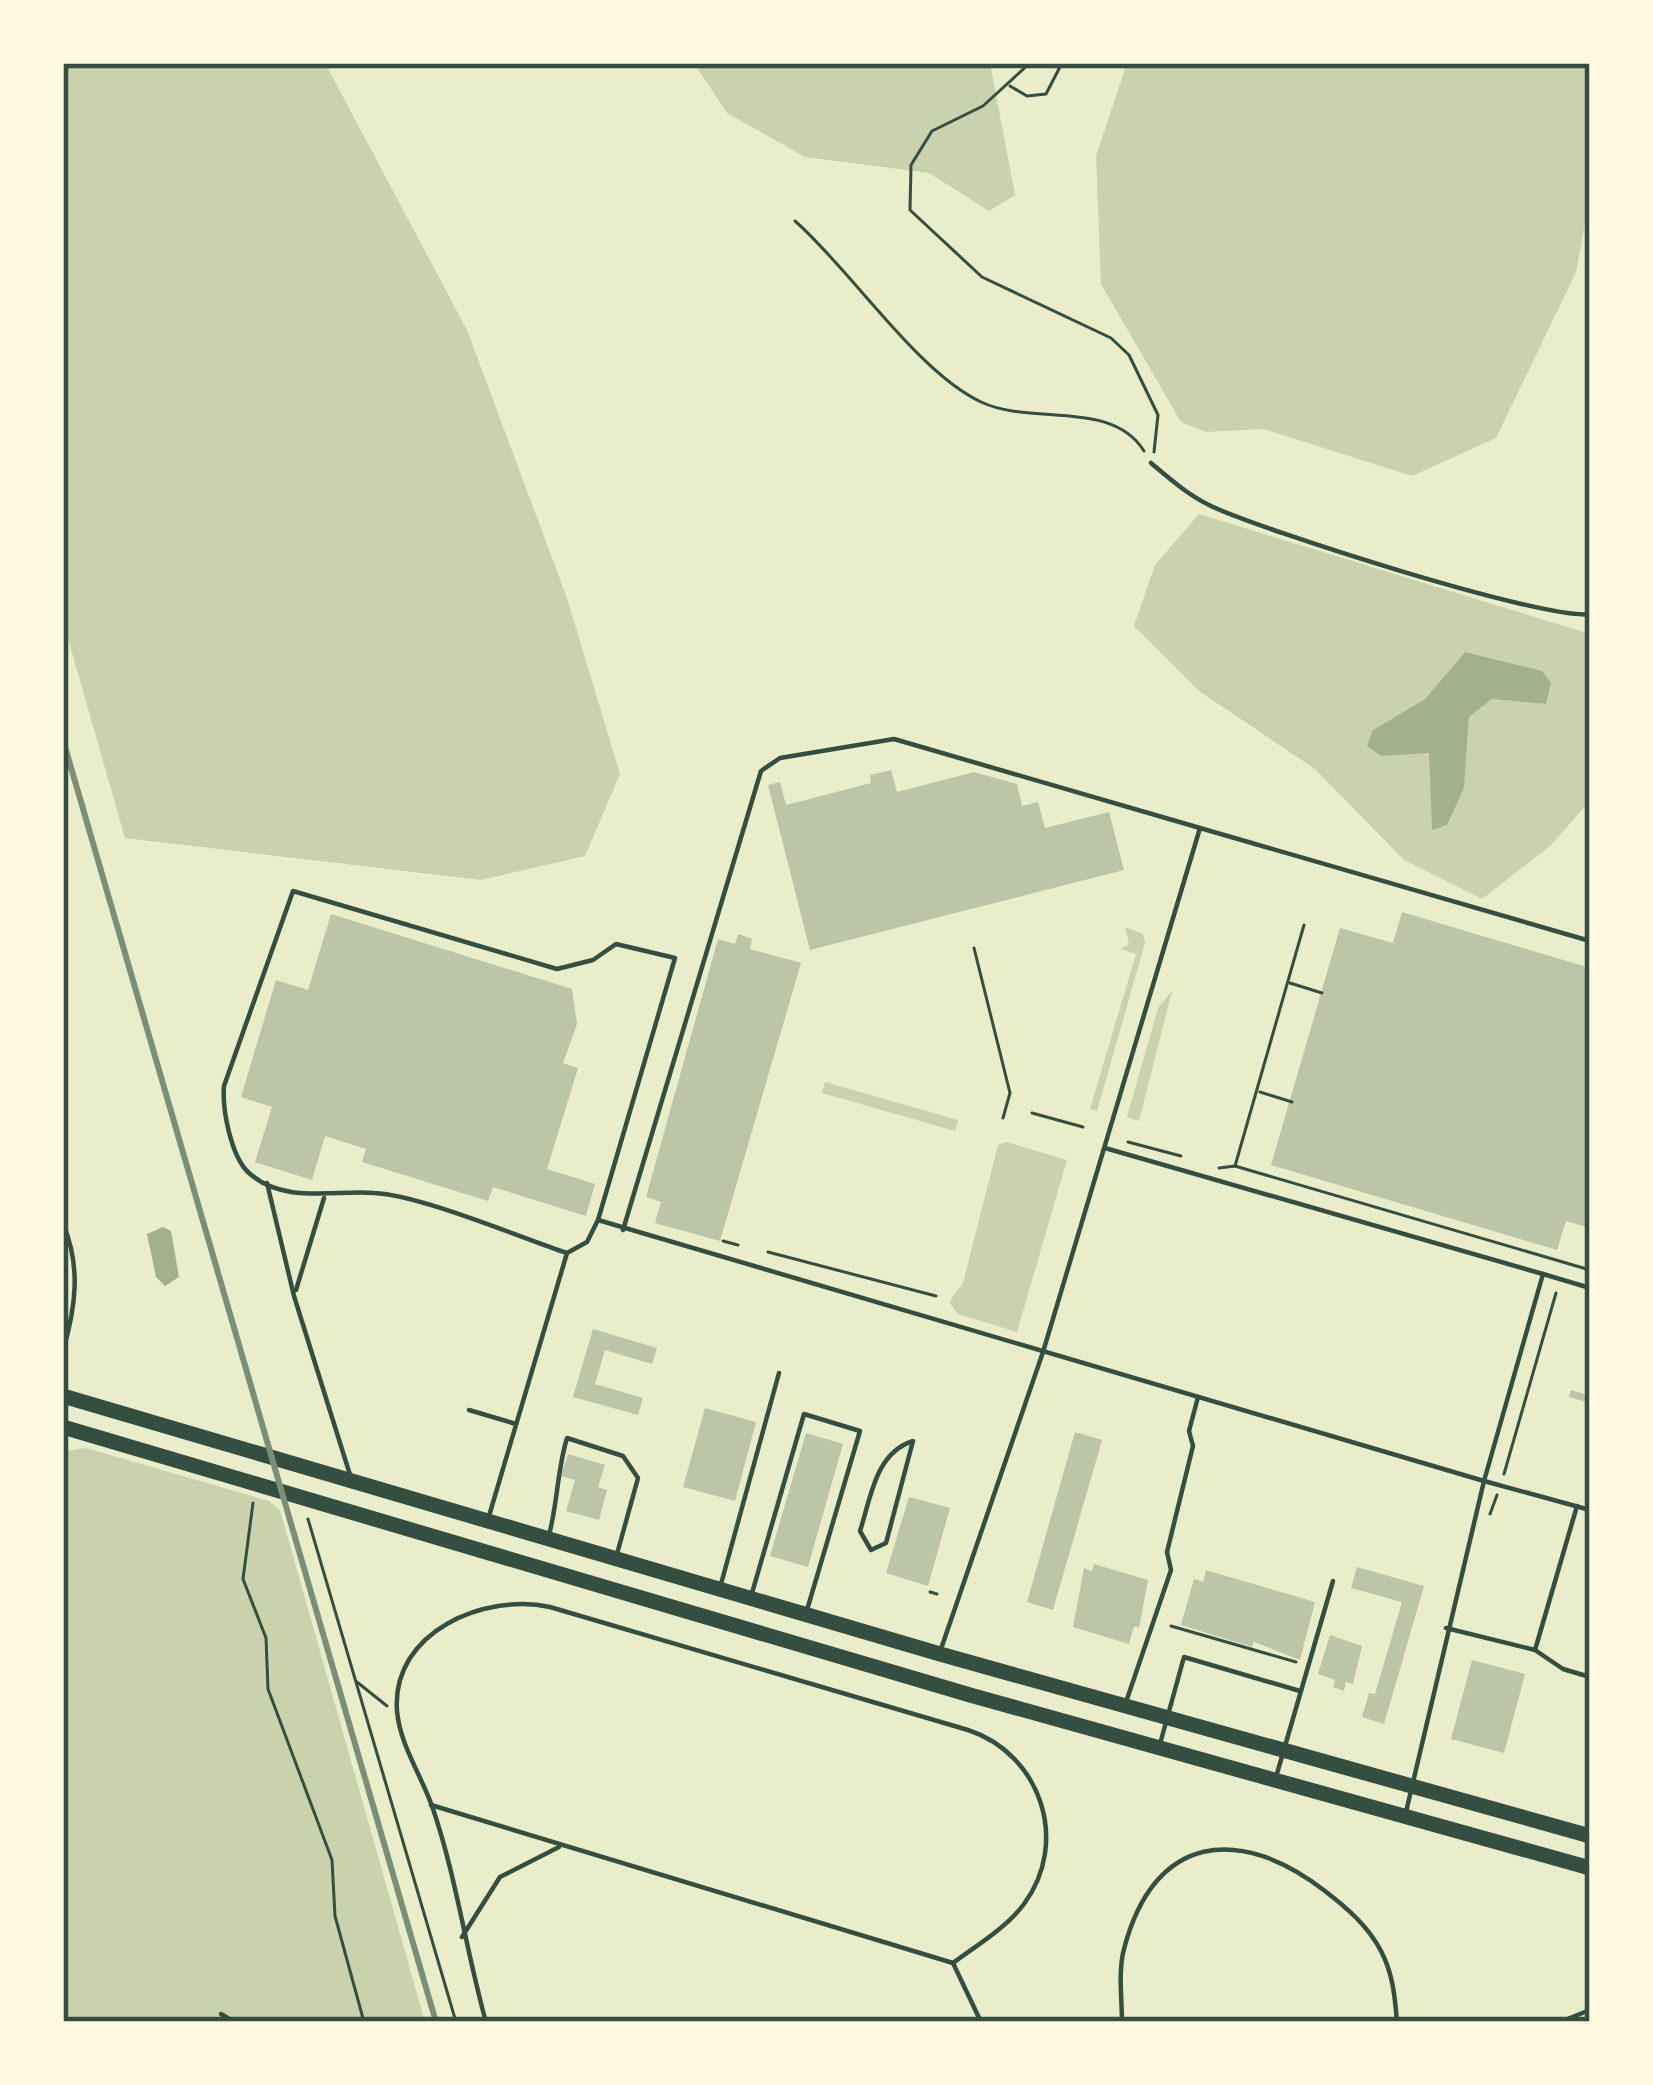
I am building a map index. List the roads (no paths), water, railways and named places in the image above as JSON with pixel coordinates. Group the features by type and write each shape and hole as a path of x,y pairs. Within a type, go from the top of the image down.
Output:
{"main road":[{"path":"63,1396 940,1654 1590,1836"},
{"path":"63,1427 798,1645 1590,1868"}],"lane":[{"path":"1151,463 1209,505 1260,525 1528,604 1590,614"},
{"path":"623,1230 761,771 780,758 894,739 1590,941"},
{"path":"932,1683 1043,1352 1200,828"},
{"path":"478,1550 568,1252 586,1242 598,1220 675,958 616,944 593,960 557,969 293,891 224,1086 223,1104 243,1166 267,1184 325,1195 377,1192 568,1252"},
{"path":"1105,1148 1590,1288"},
{"path":"267,1184 294,1296 351,1478"},
{"path":"294,1296 325,1195"},
{"path":"598,1220 1590,1510"},
{"path":"63,1223 75,1252 75,1309 63,1351"},
{"path":"1405,1817 1446,1628 1543,1274"},
{"path":"711,1618 779,1373"},
{"path":"1116,1736 1171,1570 1167,1552 1193,1446 1190,1431 1198,1396"},
{"path":"469,1409 517,1424"},
{"path":"743,1628 804,1414 860,1431 798,1645"},
{"path":"541,1568 558,1498 555,1478 567,1438 623,1456 638,1478 607,1588"},
{"path":"913,1441 886,1543 872,1550 860,1532 882,1464 898,1446 913,1441"},
{"path":"1535,1650 1577,1507"},
{"path":"1275,1782 1333,1581"},
{"path":"486,2022 431,1804 397,1713 410,1665 447,1622 479,1607 516,1601 982,1735 1007,1752 1036,1788 1045,1812 1046,1860 1039,1881 1012,1919 953,1963"},
{"path":"1446,1628 1535,1650 1563,1669 1590,1677"},
{"path":"1159,1749 1184,1657 1300,1691"},
{"path":"431,1804 559,1847 953,1963 981,2022"},
{"path":"1121,2022 1122,1955 1154,1888 1189,1853 1229,1846 1277,1859 1362,1923 1390,1970 1397,2022"},
{"path":"462,1937 486,1892 500,1877 559,1847"},
{"path":"1560,2022 1590,2010"},
{"path":"221,2014 234,2022"}],"railway":[{"path":"63,740 436,2022"}]}
